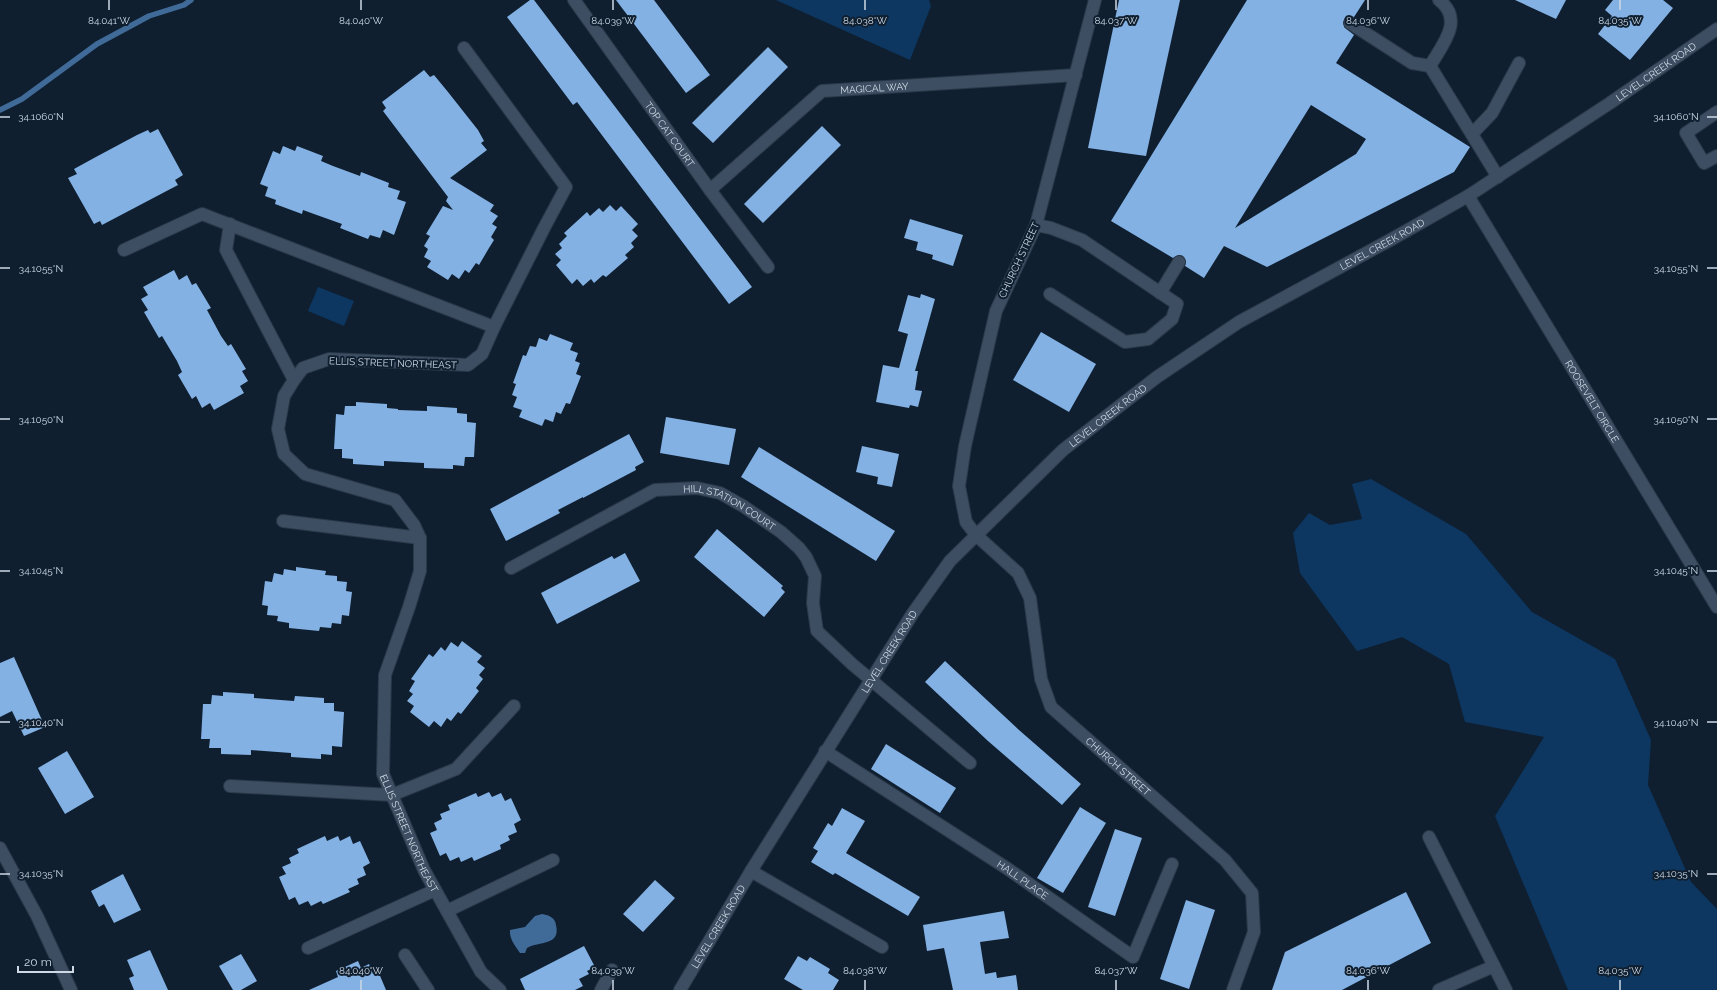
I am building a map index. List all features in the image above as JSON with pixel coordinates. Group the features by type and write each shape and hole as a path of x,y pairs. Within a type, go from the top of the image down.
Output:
{"street":[{"name":"TOP CAT COURT","path":"574,0 710,190 768,267"},
{"name":"CHURCH STREET","path":"1095,0 1036,225 996,311 965,446 959,486 966,522 976,535 1018,573 1030,598 1041,679 1051,707 1225,860 1252,894 1254,932 1233,990"},
{"path":"1430,66 1451,28 1453,20 1445,4 1439,0"},
{"path":"1350,23 1412,63 1430,66 1498,177"},
{"name":"LEVEL CREEK ROAD","path":"680,990 825,751 913,613 950,561 1063,450 1157,377 1239,322 1468,196 1717,29"},
{"name":"ELLIS STREET NORTHEAST","path":"464,48 566,187 494,327 482,354 468,365 330,359 303,368 284,396 278,429 284,454 304,474 395,500 414,526 420,538 420,571 385,675 383,774 424,870 481,972 494,988"},
{"path":"1472,134 1492,113 1519,63"},
{"name":"MAGICAL WAY","path":"710,190 822,91 1076,75"},
{"path":"1717,112 1686,133 1704,163 1717,156"},
{"name":"ROOSEVELT CIRCLE","path":"1468,196 1717,607"},
{"path":"124,250 202,214 494,327"},
{"path":"230,224 226,250 294,380"},
{"path":"1036,225 1051,228 1082,240 1177,304 1172,319 1148,339 1125,342 1050,294"},
{"path":"1160,293 1180,262"},
{"name":"HILL STATION COURT","path":"511,568 656,490 697,488 720,493 760,518 799,548 806,557 815,576 813,603 817,632 852,664 871,678 970,763"},
{"path":"283,521 420,538"},
{"path":"230,786 392,795 456,769 514,706"},
{"name":"HALL PLACE","path":"825,751 1008,869 1133,957 1172,864"},
{"path":"1429,837 1506,990"},
{"path":"0,848 37,916 71,990"},
{"path":"447,911 553,860"},
{"path":"751,871 882,947"},
{"path":"308,948 435,890"},
{"path":"405,955 428,990"},
{"path":"1439,990 1494,966"},
{"path":"602,990 612,970"}],"shaded area":[{"path":"776,0 929,0 931,6 910,60"},
{"path":"318,287 354,301 344,326 308,311"},
{"path":"1371,479 1466,534 1532,612 1615,659 1651,740 1648,785 1691,882 1717,909 1717,990 1568,990 1495,816 1544,737 1465,722 1449,664 1402,637 1357,651 1300,573 1293,533 1309,513 1330,525 1362,519 1352,484"},
{"path":"542,914 553,918 557,932 555,936 548,942 532,946 527,948 525,953 520,953 511,939 510,930 525,927 535,916"}],"building":[{"path":"530,0 534,0 752,287 729,304 577,102 573,105 507,17"},
{"path":"616,0 654,0 710,75 686,93"},
{"path":"1119,0 1180,0 1146,156 1088,148"},
{"path":"1247,0 1365,0 1354,17 1347,16 1344,19 1344,27 1354,35 1336,63 1470,147 1454,172 1267,267 1224,246 1204,278 1185,266 1186,262 1183,256 1179,255 1173,258 1111,221","holes":["1311,105 1366,139 1356,154 1235,228"]},
{"path":"1515,0 1566,0 1556,19"},
{"path":"1613,0 1663,0 1673,8 1630,60 1598,34 1612,16 1605,10"},
{"path":"768,47 788,67 713,143 692,123"},
{"path":"424,70 430,77 434,75 478,130 484,141 481,143 487,150 450,178 494,205 490,211 498,216 492,224 497,227 491,237 494,240 479,265 476,263 469,273 465,270 459,279 452,274 448,280 427,267 431,261 424,257 428,249 424,246 430,236 426,234 443,206 453,210 446,201 448,197 383,111 386,108 382,102"},
{"path":"822,126 841,145 763,223 744,204"},
{"path":"158,129 183,175 175,180 178,185 102,225 100,221 94,224 68,178 77,174 74,169 137,135 148,130 150,133"},
{"path":"283,146 295,151 297,146 323,156 321,161 360,176 361,172 389,183 388,187 400,191 397,199 406,202 394,235 383,230 380,238 370,235 368,239 340,228 342,224 303,210 302,214 275,204 276,200 265,196 268,187 260,184 273,151 280,154"},
{"path":"610,205 616,211 621,206 638,224 632,230 638,236 631,243 634,247 625,255 628,258 606,277 603,275 594,283 591,279 583,286 577,279 572,284 556,265 561,260 555,254 562,248 559,244 567,236 564,233 587,212 590,216 599,208 603,212"},
{"path":"910,219 963,235 953,266 932,259 933,255 916,250 918,242 904,238"},
{"path":"174,270 179,280 187,275 192,285 196,283 211,308 207,310 221,336 228,346 231,344 246,369 242,371 248,381 240,386 244,393 214,410 210,403 202,408 196,396 192,399 178,375 182,372 177,361 162,336 159,338 144,312 148,310 141,299 148,295 143,287"},
{"path":"921,294 935,299 915,371 918,371 915,390 922,391 918,407 910,405 909,408 876,402 883,365 899,368 908,334 898,331 908,295 920,298"},
{"path":"1041,332 1096,364 1069,412 1013,380"},
{"path":"550,334 573,343 570,350 578,353 575,361 580,363 576,374 581,376 570,404 566,403 561,414 556,412 553,422 545,419 542,426 519,417 522,410 513,407 517,397 512,395 516,384 513,383 523,355 526,356 530,346 536,347 539,338 547,341"},
{"path":"356,402 387,404 387,408 398,410 427,411 427,406 457,408 457,413 467,414 467,422 476,423 474,457 465,457 464,466 453,465 453,469 424,468 424,463 384,461 384,466 353,464 353,459 342,458 342,449 334,449 336,414 344,415 345,406 356,406"},
{"path":"666,417 736,429 729,465 660,453"},
{"path":"629,434 644,462 635,467 636,470 558,510 560,513 506,541 490,509"},
{"path":"862,446 899,454 892,487 877,484 878,477 856,472"},
{"path":"759,447 895,531 876,561 741,477"},
{"path":"717,529 783,586 781,588 785,592 764,617 694,557"},
{"path":"625,553 640,581 557,624 541,593 612,556 614,559"},
{"path":"296,567 326,571 325,575 337,576 337,581 347,582 346,591 352,592 349,616 342,615 341,624 332,623 331,628 320,627 319,631 289,628 289,623 277,621 278,616 267,615 268,606 262,605 265,581 272,582 274,573 283,575 284,569 296,571"},
{"path":"462,641 482,656 477,662 485,668 479,675 483,679 476,688 479,691 461,714 458,712 451,721 447,718 441,727 434,721 429,727 410,712 414,706 407,701 413,694 409,691 415,681 411,679 429,654 433,657 441,647 445,651 451,642 458,647"},
{"path":"14,657 45,727 24,736 12,711 0,717 0,663"},
{"path":"945,661 1019,730 1081,784 1062,805 988,741 925,682"},
{"path":"223,692 254,694 254,698 294,701 295,696 324,698 324,703 334,703 334,711 344,712 342,747 332,746 332,755 321,754 321,759 291,757 291,753 251,750 251,755 221,754 221,748 209,748 210,739 201,739 203,704 211,704 212,695 223,696"},
{"path":"886,744 956,788 940,813 871,769"},
{"path":"67,751 94,797 65,814 38,768"},
{"path":"489,792 492,797 501,793 505,801 511,798 521,820 514,824 517,832 508,836 510,840 500,845 501,849 474,861 472,857 461,862 459,857 450,861 446,853 440,856 430,833 437,830 434,823 442,819 440,814 450,810 448,805 476,793 478,797"},
{"path":"1080,807 1106,823 1063,893 1037,878"},
{"path":"842,808 865,821 846,853 920,897 908,916 835,873 833,875 811,862 818,851 813,848 828,823 832,826"},
{"path":"1115,829 1142,838 1115,916 1088,907"},
{"path":"325,836 327,841 338,836 340,841 350,836 353,844 360,841 370,863 363,867 366,875 357,879 359,884 348,889 350,892 323,904 321,901 311,906 308,901 299,905 295,897 289,900 279,877 286,874 282,867 291,863 289,858 299,853 297,849"},
{"path":"123,874 141,910 114,923 104,904 99,907 91,891"},
{"path":"655,880 675,898 643,932 623,914"},
{"path":"1406,892 1431,943 1342,990 1272,990 1285,952"},
{"path":"1186,900 1215,910 1189,989 1160,979"},
{"path":"1004,911 1009,938 980,942 985,974 996,972 997,978 1016,975 1018,990 953,990 944,948 927,951 923,925"},
{"path":"584,946 595,967 587,971 589,974 579,979 583,986 575,990 525,990 520,979"},
{"path":"150,950 168,990 134,990 129,978 134,976 127,960"},
{"path":"241,954 257,981 241,990 233,990 219,966"},
{"path":"798,956 807,961 810,957 830,969 828,973 839,980 833,990 803,990 784,979"},
{"path":"358,961 361,968 369,964 373,974 378,971 386,990 309,990 338,977 336,971"}],"waterway":[{"path":"0,110 22,99 97,44 149,16 184,5 191,0"}]}
